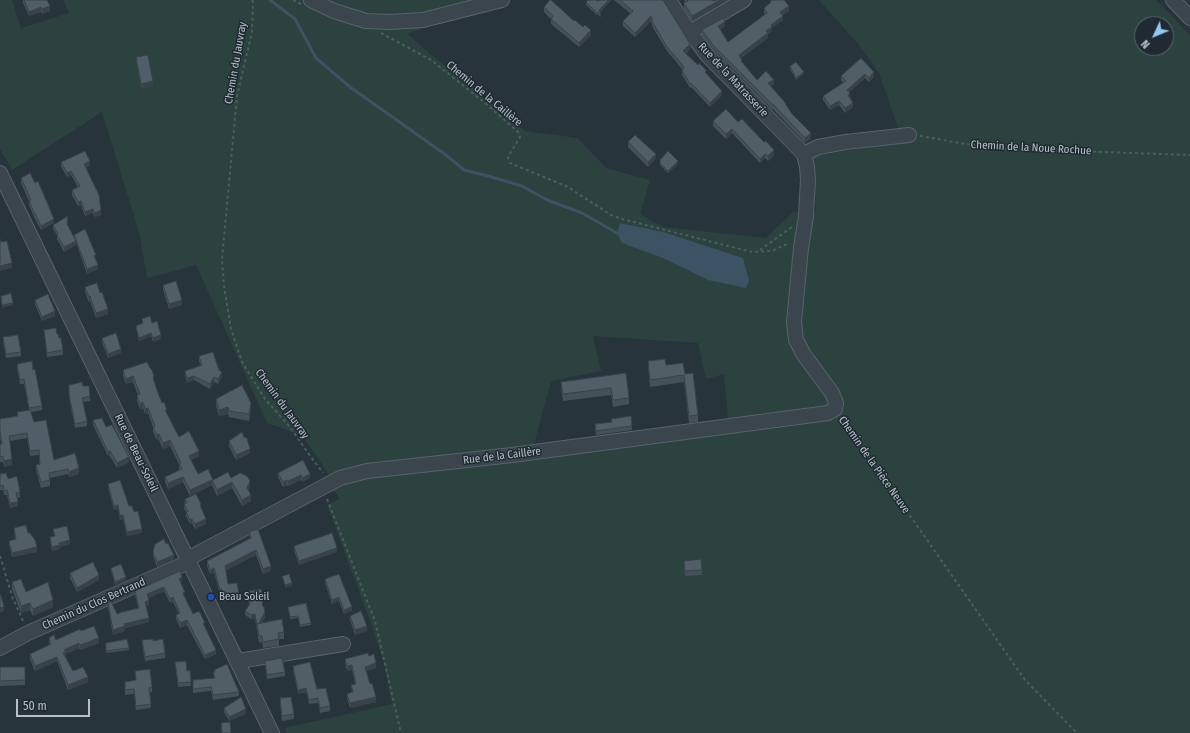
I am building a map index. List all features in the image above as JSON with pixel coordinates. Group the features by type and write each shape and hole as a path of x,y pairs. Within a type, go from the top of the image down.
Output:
{"street":[{"path":"309,3 366,21 382,22 423,20 502,0"},
{"name":"Rue de la Matrasserie","path":"669,0 690,32 707,54 804,154"},
{"path":"690,32 744,0"},
{"path":"1173,0 1190,18"},
{"path":"804,154 818,147 846,142 909,135"},
{"name":"Chemin de la Pièce Neuve","path":"804,154 808,179 806,216 801,248 794,322 796,340 804,356 832,393 836,403 835,409"},
{"name":"Rue de Beau-Soleil","path":"0,173 272,733"},
{"name":"Rue de la Caillère","path":"188,560 340,478 367,471 512,456 828,413 835,409"},
{"name":"Chemin du Clos Bertrand","path":"0,648 28,633 182,565 188,560"},
{"path":"238,661 343,644"}],"path":[{"name":"Chemin du Jauvray","path":"252,0 252,32 237,96 222,260 231,329 242,362 265,399 290,427 324,474 322,488 375,621 401,733"},
{"path":"293,0 309,3"},
{"name":"Chemin de la Caillère","path":"376,31 431,60 484,102 518,132 520,137 508,157 510,163 568,187 612,215 622,219 752,252 772,250 787,244"},
{"name":"Chemin de la Noue Rochue","path":"909,135 989,148 1190,155"},
{"path":"760,251 794,226"},
{"name":"Chemin de la Pièce Neuve","path":"835,409 1025,680 1077,733"},
{"path":"0,556 13,599 28,633"}],"green space":[{"path":"0,0 12,0 21,28 69,13 63,0 491,0 408,34 525,131 578,138 606,168 650,180 640,214 663,227 766,238 793,212 816,212 813,156 903,142 879,73 859,45 819,0 1156,0 1172,16 1134,16 1134,56 1174,56 1174,19 1190,35 1190,733 287,733 285,728 392,704 384,663 372,626 327,505 340,499 333,489 327,472 302,435 267,423 196,265 147,278 139,232 102,112 12,170 0,149","holes":["593,336 698,343 706,379 724,374 729,431 533,448 551,381 601,371"]}],"water":[{"path":"620,223 663,232 743,258 749,281 746,288 708,280 663,258 622,243 617,233"}],"building":[{"path":"24,0 47,0 50,6 42,9 41,7 29,12"},
{"path":"550,0 574,21 575,20 583,27 585,25 591,30 579,43 551,19 553,16 544,7"},
{"path":"588,0 609,0 599,10 601,15 586,2"},
{"path":"620,0 663,0 690,44 683,51 707,71 705,72 722,91 710,103 691,83 690,84 682,70 684,67 667,47 653,23 651,16 635,33 623,21 633,11"},
{"path":"687,0 720,0 692,16 684,3 688,1"},
{"path":"771,0 784,0 789,6 780,12 783,16 771,25 772,27 766,31 768,33 739,55 742,60 741,61 757,80 766,71 774,80 768,83 783,100 792,114 811,133 805,138 713,45 702,30 723,18 725,22 718,26 728,42 767,13 764,8 771,2"},
{"path":"148,55 153,81 141,84 136,57"},
{"path":"861,58 874,72 869,78 865,74 847,90 850,93 848,95 853,103 845,108 839,101 830,106 823,96 846,81 841,76"},
{"path":"796,62 804,72 796,78 790,66"},
{"path":"726,109 738,122 742,119 764,142 766,141 774,150 768,156 765,154 760,159 732,129 726,134 713,121"},
{"path":"635,135 656,154 648,162 628,142"},
{"path":"85,151 90,161 84,164 99,195 101,210 95,213 93,209 85,212 81,201 78,202 72,190 80,186 71,171 67,173 61,162"},
{"path":"668,151 678,161 668,171 660,163 660,160"},
{"path":"30,173 35,183 38,181 54,219 41,226 29,201 31,200 21,178"},
{"path":"68,216 67,224 76,241 64,247 53,225"},
{"path":"85,229 96,255 94,256 98,265 87,269 74,235"},
{"path":"0,239 1,242 7,241 12,263 0,266"},
{"path":"176,281 182,300 169,304 163,285"},
{"path":"97,283 108,309 96,313 85,287"},
{"path":"11,293 13,303 2,305 1,296"},
{"path":"48,294 55,311 42,317 35,300"},
{"path":"150,316 152,323 157,321 161,335 153,338 151,333 139,338 136,326 143,323 142,319"},
{"path":"56,328 59,338 61,338 63,350 47,353 44,330"},
{"path":"116,333 121,349 108,354 102,338"},
{"path":"18,335 21,352 6,354 3,337"},
{"path":"213,352 219,370 222,372 218,379 214,377 210,384 194,376 187,378 185,371 202,365 199,356"},
{"path":"665,359 666,365 683,363 685,374 693,373 698,415 689,416 684,375 650,380 648,361"},
{"path":"32,361 42,406 29,408 24,379 20,380 17,364"},
{"path":"147,362 152,370 154,376 153,378 162,403 164,402 167,410 165,410 179,437 189,431 199,451 189,456 198,474 208,469 213,480 228,472 231,478 240,473 247,476 250,481 247,488 251,495 242,500 232,482 217,490 212,480 190,490 183,477 168,483 165,477 182,469 179,464 181,463 170,440 163,443 159,434 157,435 153,427 155,426 148,408 145,409 143,402 140,404 137,395 140,394 133,376 126,379 123,370"},
{"path":"626,373 629,398 613,400 611,388 563,394 561,382"},
{"path":"82,382 83,386 89,386 90,396 82,398 87,421 75,424 69,394 69,385"},
{"path":"242,385 251,403 249,414 229,411 228,407 219,410 216,399"},
{"path":"30,410 34,422 46,420 54,460 75,453 79,468 69,472 68,469 49,473 50,480 41,482 36,465 40,464 39,450 30,451 27,433 9,436 12,459 4,461 3,456 0,457 0,444 2,444 0,419 18,416 17,412"},
{"path":"631,416 632,426 596,431 595,424 612,422 611,419"},
{"path":"102,418 106,427 112,425 129,457 117,463 110,451 108,452 93,420"},
{"path":"242,432 244,437 247,438 250,449 236,455 229,441"},
{"path":"303,460 310,474 302,478 301,475 283,482 278,473"},
{"path":"6,473 8,479 17,476 20,492 16,493 18,502 10,503 7,490 4,491 3,485 0,486 0,474"},
{"path":"120,480 129,506 132,506 134,512 138,511 142,529 127,532 123,515 120,516 118,505 114,506 108,484"},
{"path":"196,494 206,519 195,524 192,519 190,520 186,512 188,511 184,504 187,503 185,499"},
{"path":"26,525 28,533 30,533 35,540 37,547 12,553 9,541 16,539 14,528"},
{"path":"67,526 70,540 52,547 50,537 55,536 53,529"},
{"path":"258,529 271,566 263,569 256,550 225,566 228,584 237,583 239,594 223,597 222,589 220,590 214,568 210,570 207,561 251,538 249,532"},
{"path":"332,533 337,548 299,561 294,546"},
{"path":"164,539 166,544 168,543 174,555 157,562 153,552 155,544"},
{"path":"701,559 702,570 685,571 684,561"},
{"path":"93,562 99,575 77,588 70,573"},
{"path":"121,564 126,577 115,582 111,568"},
{"path":"180,571 182,577 179,579 185,592 183,593 185,598 193,614 199,611 216,650 205,655 187,620 180,623 176,615 180,613 173,597 170,599 164,587 147,594 149,600 145,602 149,618 124,624 125,626 113,630 108,603 111,601 117,614 139,608 135,591"},
{"path":"289,574 292,583 285,585 282,576"},
{"path":"339,574 352,607 344,610 339,597 332,600 325,579"},
{"path":"21,579 26,592 48,582 53,600 33,609 30,603 21,606 12,582"},
{"path":"261,589 263,598 262,605 265,612 257,626 255,614 251,615 245,611 250,604 248,591"},
{"path":"0,595 4,607 0,608"},
{"path":"306,603 311,623 300,625 298,616 290,617 288,607"},
{"path":"361,611 367,626 355,630 350,616"},
{"path":"282,619 284,632 278,633 279,639 263,642 262,636 259,636 257,624"},
{"path":"94,626 99,638 80,645 79,643 64,650 66,652 63,653 73,671 83,667 88,677 68,685 57,657 35,666 30,654 51,644 49,638 54,635 56,640 80,629 81,631"},
{"path":"127,639 129,648 106,651 106,643"},
{"path":"153,639 153,641 163,639 165,653 145,657 142,640"},
{"path":"368,653 369,656 374,654 376,663 365,667 376,697 350,703 347,694 353,692 351,685 356,684 352,665 347,666 345,659"},
{"path":"282,658 285,672 267,675 265,661"},
{"path":"186,661 187,671 190,670 191,682 178,683 175,662"},
{"path":"310,662 317,689 326,688 330,706 320,708 318,698 309,700 306,688 298,690 293,666"},
{"path":"227,664 239,692 213,695 211,687 193,689 193,680 215,678 213,672 215,672 214,670"},
{"path":"0,667 25,667 25,680 0,681"},
{"path":"150,669 152,687 149,688 151,704 136,706 134,689 125,690 125,682 136,680 135,671"},
{"path":"241,697 246,709 229,717 224,708"},
{"path":"291,697 294,714 282,716 280,698"},
{"path":"230,722 231,733 222,733 221,723"}],"waterway":[{"path":"270,0 295,19 316,58 350,87 446,155 464,170 522,186 547,200 582,213 617,233"}],"place":[{"name":"Beau Soleil","path":"211,597"}]}
